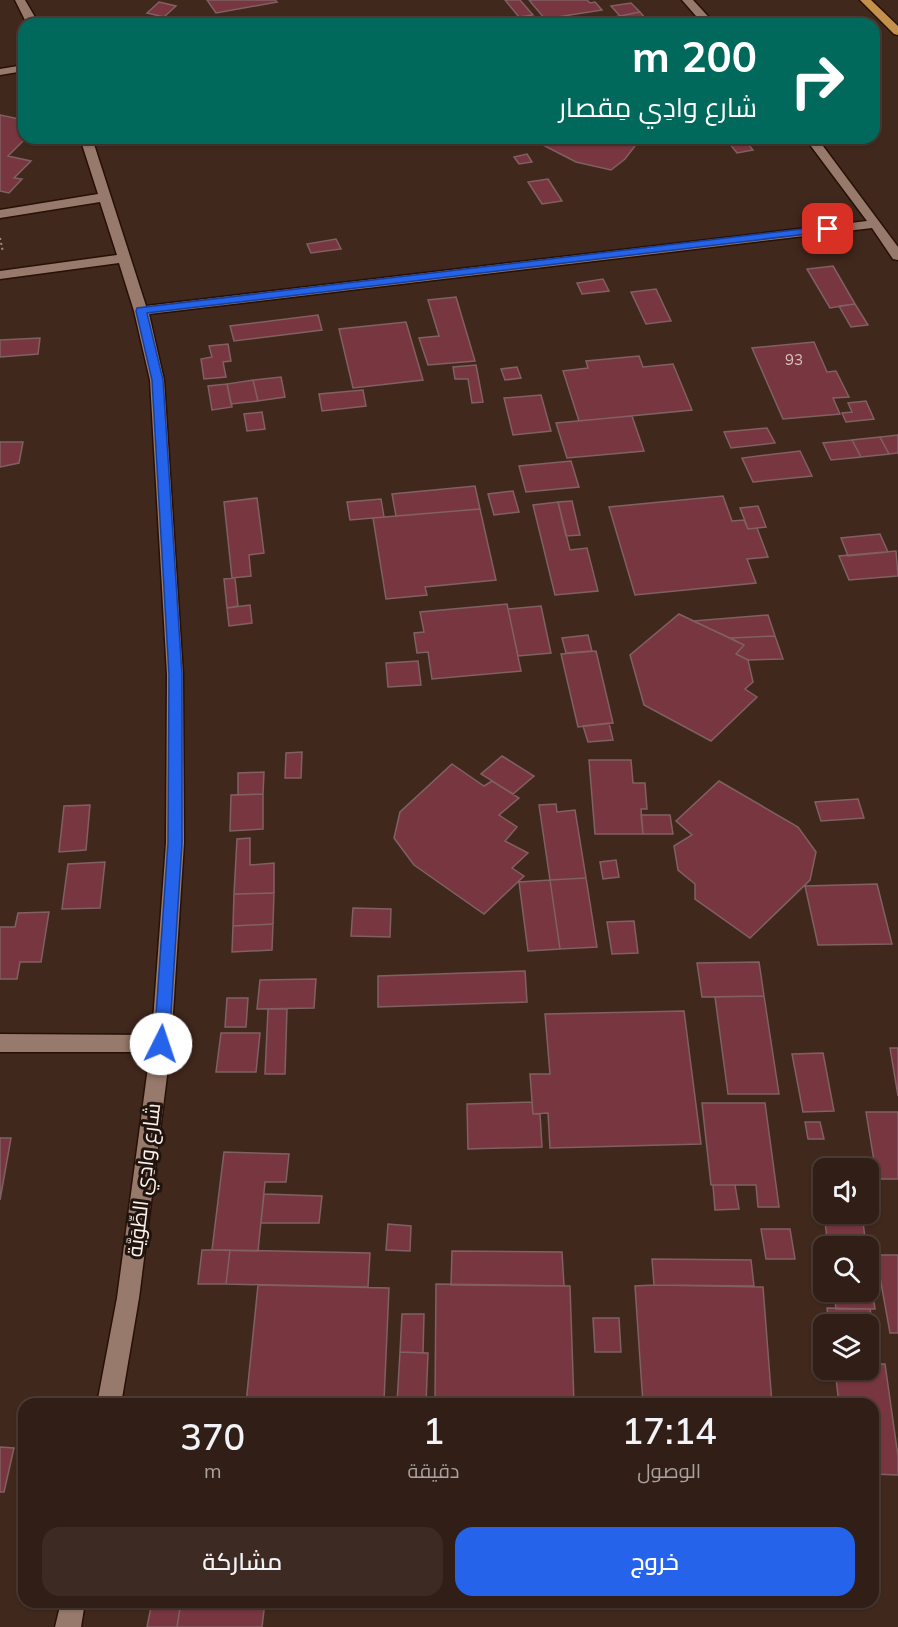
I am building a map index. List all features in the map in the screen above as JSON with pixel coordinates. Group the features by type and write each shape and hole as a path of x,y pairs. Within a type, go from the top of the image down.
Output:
{"main road":[{"path":"865,0 898,32"}],"street":[{"path":"20,0 30,18"},
{"path":"687,0 704,18"},
{"path":"0,72 18,69"},
{"name":"شارع وادِي الطِّوَيَّة","path":"88,144 141,311 157,380 175,675 175,843 161,1044 128,1298 110,1398"},
{"path":"816,144 898,256"},
{"path":"0,214 105,197"},
{"path":"141,311 876,224"},
{"path":"0,275 124,258"},
{"path":"0,1043 161,1044"},
{"path":"68,1627 73,1608"}],"building":[{"path":"207,0 275,0 277,2 216,13"},
{"path":"505,0 520,0 533,15 519,17"},
{"path":"529,0 587,0 590,3 595,2 602,10 551,18 544,18"},
{"path":"159,2 176,6 164,17 147,13"},
{"path":"631,3 640,12 620,16 611,6"},
{"path":"640,12 645,18 608,18"},
{"path":"0,115 18,119 18,144 20,144 8,156 31,161 14,178 22,179 9,193 0,191"},
{"path":"541,144 634,144 635,146 625,159 611,170 576,162"},
{"path":"730,144 748,144 753,150 737,153"},
{"path":"527,154 532,162 519,164 514,157"},
{"path":"548,179 562,201 542,204 528,182"},
{"path":"336,239 341,249 311,253 307,244"},
{"path":"833,266 855,304 830,308 807,269"},
{"path":"603,279 609,291 582,294 577,283"},
{"path":"656,289 671,321 646,324 631,292"},
{"path":"456,297 475,361 428,365 419,338 439,336 428,300"},
{"path":"855,304 868,325 851,327 839,306"},
{"path":"318,315 322,330 234,341 230,326"},
{"path":"406,322 423,380 353,388 339,329"},
{"path":"40,338 38,354 0,357 0,340"},
{"path":"814,342 827,372 836,371 849,397 833,398 840,414 783,419 752,348"},
{"path":"228,344 231,361 223,362 226,377 204,379 201,359 212,357 209,346"},
{"path":"639,356 643,367 673,364 692,410 579,421 563,371 588,368 586,361"},
{"path":"476,365 483,402 472,403 468,379 455,379 453,367"},
{"path":"517,367 521,378 505,380 501,369"},
{"path":"281,377 285,397 258,401 253,380"},
{"path":"253,380 258,401 231,404 227,384"},
{"path":"227,384 232,407 212,410 208,386"},
{"path":"363,390 366,406 322,411 319,394"},
{"path":"541,395 551,431 513,435 504,398"},
{"path":"866,401 874,419 846,422 842,413 852,412 848,403"},
{"path":"262,412 265,429 247,431 244,414"},
{"path":"632,416 644,451 567,458 556,423"},
{"path":"767,428 775,443 731,448 724,432"},
{"path":"898,435 898,453 889,454 880,437"},
{"path":"880,437 889,454 861,457 852,440"},
{"path":"852,440 861,457 831,460 823,443"},
{"path":"0,442 23,442 19,463 0,467"},
{"path":"800,451 812,476 753,482 742,458"},
{"path":"571,461 579,487 526,492 519,466"},
{"path":"475,486 480,509 396,516 392,494"},
{"path":"513,491 519,512 494,515 488,494"},
{"path":"723,496 732,521 744,520 748,529 757,528 768,557 747,559 756,583 635,595 609,507"},
{"path":"257,498 264,553 249,555 251,576 232,578 224,502"},
{"path":"381,499 384,517 350,520 347,502"},
{"path":"572,501 580,535 566,536 558,502"},
{"path":"558,502 570,550 587,548 598,591 555,595 533,505"},
{"path":"758,506 766,527 748,529 740,508"},
{"path":"480,509 496,580 425,587 427,595 386,599 373,518"},
{"path":"880,534 888,552 848,556 841,538"},
{"path":"896,551 898,576 849,580 839,556"},
{"path":"235,578 238,606 227,608 224,579"},
{"path":"507,604 521,671 432,679 428,652 417,653 414,633 424,632 420,612"},
{"path":"250,605 252,623 229,626 227,608"},
{"path":"541,606 551,653 518,656 508,609"},
{"path":"679,614 744,645 736,654 748,660 753,682 745,689 757,697 711,741 644,705 630,655"},
{"path":"768,615 775,636 730,638 693,621"},
{"path":"588,635 592,651 566,653 562,638"},
{"path":"775,636 783,659 748,660 736,654 744,645 730,638"},
{"path":"596,651 613,723 578,727 561,654"},
{"path":"418,661 421,685 388,687 386,663"},
{"path":"609,723 613,740 588,742 583,726"},
{"path":"302,752 301,778 285,778 286,753"},
{"path":"502,756 534,776 513,794 481,774"},
{"path":"589,760 631,760 633,783 645,783 647,809 641,809 643,834 595,834"},
{"path":"452,764 484,786 492,781 519,798 499,815 517,827 505,841 528,853 512,868 524,876 484,914 414,865 394,838 400,812"},
{"path":"264,772 263,794 238,795 238,773"},
{"path":"719,781 798,827 816,852 810,880 750,938 695,899 695,884 678,870 674,846 692,835 676,821"},
{"path":"263,794 263,829 230,831 231,795"},
{"path":"858,799 864,818 821,821 815,802"},
{"path":"556,804 557,812 575,810 586,878 550,880 539,805"},
{"path":"90,805 86,850 59,852 64,806"},
{"path":"641,815 670,815 673,834 643,834"},
{"path":"250,838 250,865 274,863 274,893 234,894 237,839"},
{"path":"616,860 619,877 603,879 600,862"},
{"path":"105,862 100,908 62,909 68,864"},
{"path":"586,878 597,947 560,949 550,880"},
{"path":"550,880 560,949 528,951 519,882"},
{"path":"877,884 892,944 818,945 805,886"},
{"path":"274,893 273,924 233,926 234,894"},
{"path":"353,908 391,909 390,937 351,936"},
{"path":"49,912 41,962 20,962 17,979 0,979 0,927 15,927 18,913"},
{"path":"634,921 638,953 612,954 607,922"},
{"path":"273,924 272,950 232,952 233,926"},
{"path":"759,962 764,996 702,997 697,963"},
{"path":"525,971 527,1002 378,1007 378,976"},
{"path":"316,979 314,1008 257,1009 260,980"},
{"path":"764,996 779,1094 728,1094 715,997"},
{"path":"227,998 248,998 246,1027 225,1027"},
{"path":"268,1009 287,1009 285,1074 265,1074"},
{"path":"684,1011 701,1144 550,1148 548,1113 533,1114 530,1074 550,1074 545,1014"},
{"path":"221,1033 260,1033 256,1072 216,1072"},
{"path":"890,1048 898,1048 898,1096"},
{"path":"823,1053 834,1111 803,1112 792,1054"},
{"path":"532,1102 533,1114 540,1114 542,1147 468,1149 467,1104"},
{"path":"702,1103 765,1103 779,1207 758,1207 756,1185 711,1185"},
{"path":"866,1112 898,1112 898,1179 879,1179 879,1158 874,1158"},
{"path":"805,1122 820,1122 824,1139 808,1139"},
{"path":"0,1138 11,1138 0,1200"},
{"path":"224,1152 289,1154 286,1182 265,1182 258,1251 212,1250"},
{"path":"713,1185 735,1185 739,1209 715,1210"},
{"path":"264,1194 322,1196 319,1223 261,1223"},
{"path":"388,1224 411,1226 410,1251 386,1250"},
{"path":"825,1224 863,1224 865,1236 827,1236"},
{"path":"761,1229 790,1229 795,1259 766,1259"},
{"path":"202,1250 230,1250 226,1284 198,1284"},
{"path":"230,1250 370,1253 368,1287 226,1284"},
{"path":"452,1251 562,1252 564,1286 451,1285"},
{"path":"879,1255 898,1255 898,1333 890,1333 879,1272"},
{"path":"652,1259 751,1260 754,1286 654,1285"},
{"path":"436,1284 570,1286 574,1398 435,1398"},
{"path":"258,1285 389,1288 384,1398 247,1398"},
{"path":"635,1286 763,1287 772,1398 643,1398"},
{"path":"835,1302 874,1302 875,1309 836,1309"},
{"path":"827,1308 870,1309 871,1314 828,1314"},
{"path":"402,1314 424,1314 423,1353 400,1352"},
{"path":"593,1318 619,1318 621,1352 595,1352"},
{"path":"400,1352 428,1353 426,1398 397,1398"},
{"path":"879,1364 885,1364 898,1456 898,1475 879,1474 879,1398 838,1398 836,1380 879,1380"},
{"path":"0,1447 14,1448 4,1492 0,1492"},
{"path":"151,1608 180,1608 177,1627 147,1627"},
{"path":"180,1608 264,1608 262,1627 177,1627"}],"route":[{"path":"161,1044 175,843 175,675 157,380 141,311 828,229"}]}
